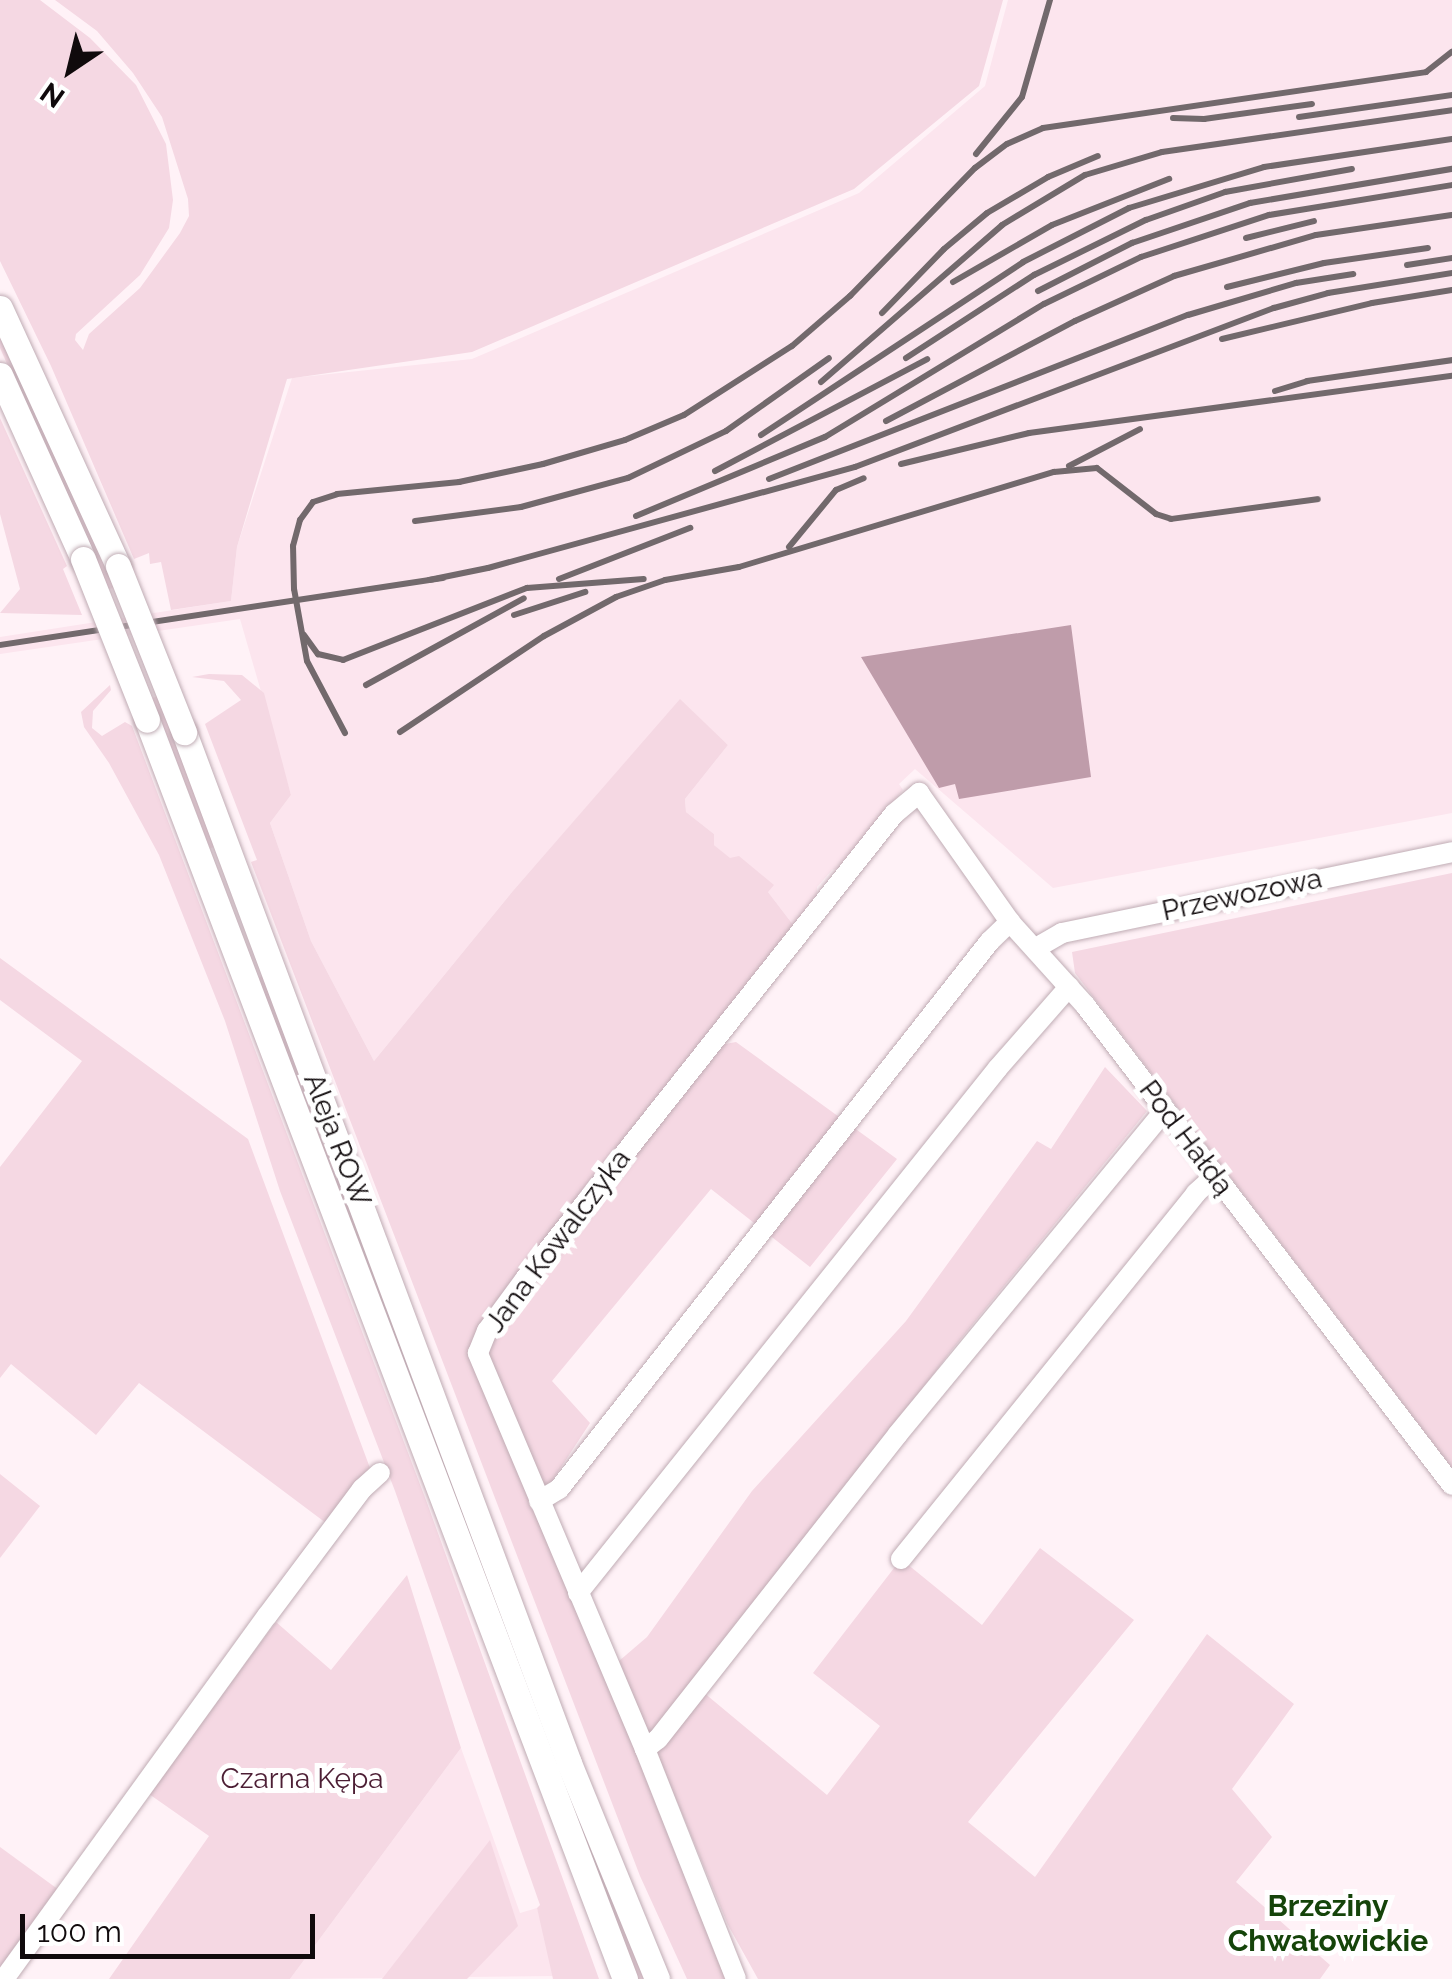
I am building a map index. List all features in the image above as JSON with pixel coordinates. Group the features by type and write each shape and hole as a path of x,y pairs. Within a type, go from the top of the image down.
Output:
{"main road":[{"name":"Aleja ROW","path":"0,308 118,566 184,732 569,1763 657,1977"},
{"name":"Aleja ROW","path":"0,376 83,559 147,720 625,1979"}],"street":[{"name":"Pod Hałdą","path":"919,793 1010,922 1069,987 1452,1485"},
{"name":"Jana Kowalczyka","path":"736,1979 645,1749 478,1353 487,1332 894,814 919,793"},
{"name":"Przewozowa","path":"1036,948 1062,933 1452,852"},
{"path":"538,1501 559,1489 990,941 1010,922"},
{"path":"578,1593 998,1068 1069,987"},
{"path":"645,1749 682,1710 898,1434 1165,1110"},
{"path":"901,1559 1196,1193 1215,1176"},
{"path":"4,1979 267,1616 362,1489 380,1473"}],"shaded area":[{"path":"1008,0 1452,0 1452,813 1053,888 915,769 899,784 903,790 840,868 832,870 817,887 817,897 794,926 768,892 714,845 714,834 686,812 685,799 728,745 680,700 512,892 374,1061 311,941 270,823 291,795 240,619 0,654 0,637 231,601 237,547 292,378 472,359 859,193 985,86"},
{"path":"1071,625 1091,777 959,799 955,784 939,788 861,657"},
{"path":"461,1748 520,1913 537,1908 556,1976 290,1979"}],"green space":[{"path":"0,0 40,0 90,38 136,85 166,144 173,200 169,228 140,275 76,334 75,340 83,350 89,334 140,288 180,233 189,216 188,199 162,117 133,73 97,31 55,0 1003,0 979,86 854,189 472,352 287,379 237,547 231,601 171,610 161,562 150,564 149,553 134,559 51,366 0,261"},
{"path":"0,334 114,588 108,589 0,348"},
{"path":"0,418 67,566 63,569 82,615 0,613 20,589 0,514"},
{"path":"242,675 264,693 291,795 270,823 311,941 374,1061 512,892 680,699 728,745 685,799 686,812 714,834 714,845 730,858 739,856 774,885 768,892 794,926 698,1049 736,1042 897,1159 810,1267 711,1189 552,1381 590,1423 539,1501 476,1337 468,1350 631,1730 731,1979 687,1979 640,1876 251,862 257,860 205,724 241,700 224,681 192,677"},
{"path":"110,685 111,690 93,711 92,728 102,736 125,722 132,726 426,1500 599,1979 553,1979 537,1908 540,1905 395,1491 280,1191 225,1021 159,855 109,763 84,727 81,712"},
{"path":"158,696 216,846 210,848 152,698"},
{"path":"1452,873 1452,1468 1075,973 1072,952"},
{"path":"0,958 248,1139 370,1468 326,1523 139,1383 96,1435 11,1364 0,1378 0,1167 82,1061 0,1000"},
{"path":"264,975 644,1979 638,1979 258,978"},
{"path":"1105,1067 1147,1111 951,1351 697,1687 827,1795 880,1726 813,1673 901,1559 982,1625 1040,1548 1134,1620 968,1822 1035,1877 1207,1634 1294,1704 1232,1789 1272,1837 1236,1882 1330,1965 1320,1979 758,1979 728,1925 619,1661 647,1637 752,1491 906,1321 1037,1141 1051,1149"},
{"path":"0,1474 40,1506 0,1558"},
{"name":"Czarna Kępa","path":"407,1575 461,1748 290,1979 109,1979 209,1836 149,1794 276,1622 331,1670"},
{"path":"490,1840 518,1926 467,1979 382,1979"},
{"path":"0,1847 59,1890 0,1970"}],"railway":[{"path":"976,154 1022,97 1050,0"},
{"path":"345,733 307,661 294,589 293,546 300,520 313,502 337,494 459,482 543,464 625,440 684,415 792,346 850,296 975,168 1007,144 1043,128 1426,72 1452,52"},
{"path":"1299,117 1452,95"},
{"path":"1173,118 1204,119 1312,104"},
{"path":"821,382 1002,225 1085,175 1162,152 1452,110"},
{"path":"761,435 1023,262 1129,208 1264,167 1452,139"},
{"path":"882,313 944,249 987,213 1048,177 1098,156"},
{"path":"906,358 1034,275 1146,220 1225,192 1352,169"},
{"path":"1038,291 1132,243 1250,203 1452,169"},
{"path":"953,282 1052,225 1169,179"},
{"path":"636,516 825,437 1044,304 1141,257 1269,215 1452,185"},
{"path":"886,421 1075,321 1174,276 1316,235 1452,215"},
{"path":"1246,238 1314,221"},
{"path":"1227,287 1324,263 1428,248"},
{"path":"1407,265 1452,258"},
{"path":"429,580 488,568 855,467 1274,308 1328,293 1452,273"},
{"path":"769,479 1188,315 1296,283 1353,274"},
{"path":"1222,339 1372,303 1452,290"},
{"path":"415,521 521,507 628,478 726,431 829,358"},
{"path":"715,471 927,359"},
{"path":"1275,391 1307,381 1452,360"},
{"path":"901,464 1029,433 1452,376"},
{"path":"1069,466 1140,429"},
{"path":"400,732 544,636 616,597 665,580 739,567 1054,472 1097,468 1156,514 1171,519 1318,499"},
{"path":"789,547 836,490 864,478"},
{"path":"559,579 690,528"},
{"path":"0,645 443,578"},
{"path":"304,635 318,654 343,660 527,588 644,579"},
{"path":"514,615 585,592"},
{"path":"366,685 524,598"}],"district":[{"name":"Brzeziny Chwałowickie","path":"1328,1923"}]}
